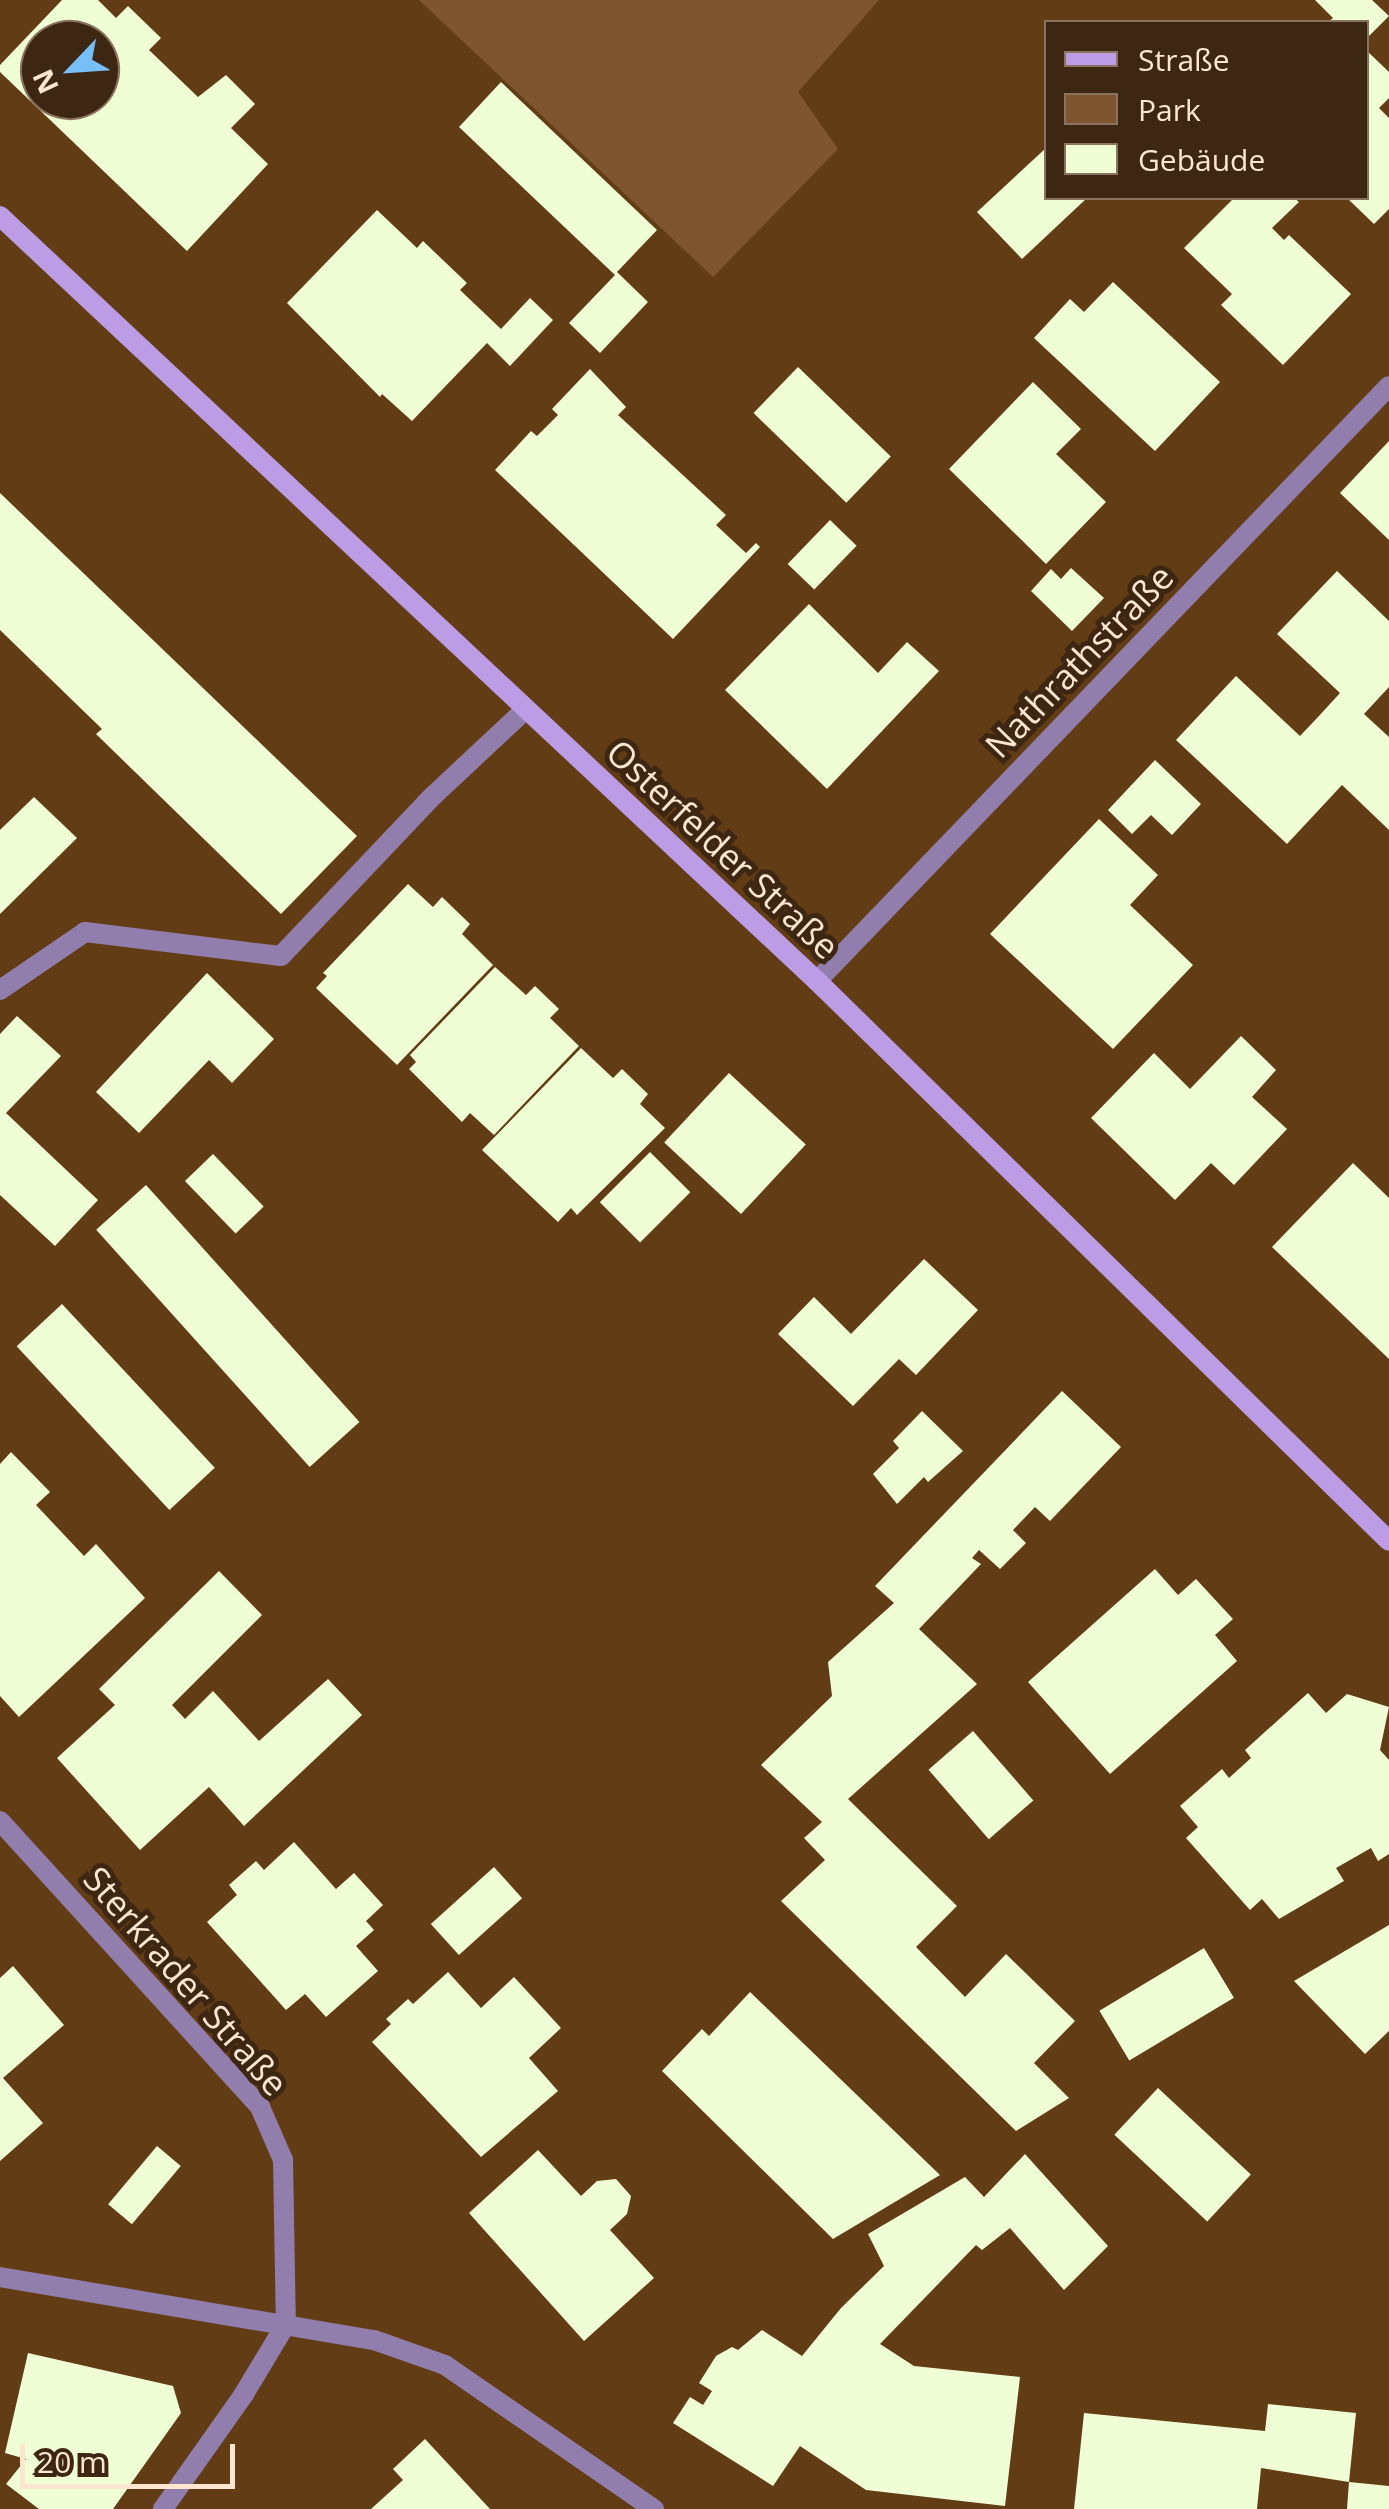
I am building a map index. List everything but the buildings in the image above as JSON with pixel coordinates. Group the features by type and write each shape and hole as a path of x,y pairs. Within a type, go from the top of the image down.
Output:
{"main road":[{"name":"Osterfelder Straße","path":"0,216 816,981 1389,1541"}],"street":[{"name":"Nathrathstraße","path":"816,981 1389,386"},
{"path":"0,990 85,932 281,956 434,795 526,708"},
{"name":"Sterkrader Straße","path":"0,1821 260,2107 284,2160 286,2324"},
{"path":"0,2277 374,2340 445,2365 654,2509"},
{"path":"163,2509 244,2394 286,2324"}],"green space":[{"path":"419,0 879,0 798,92 838,149 713,277"}]}
